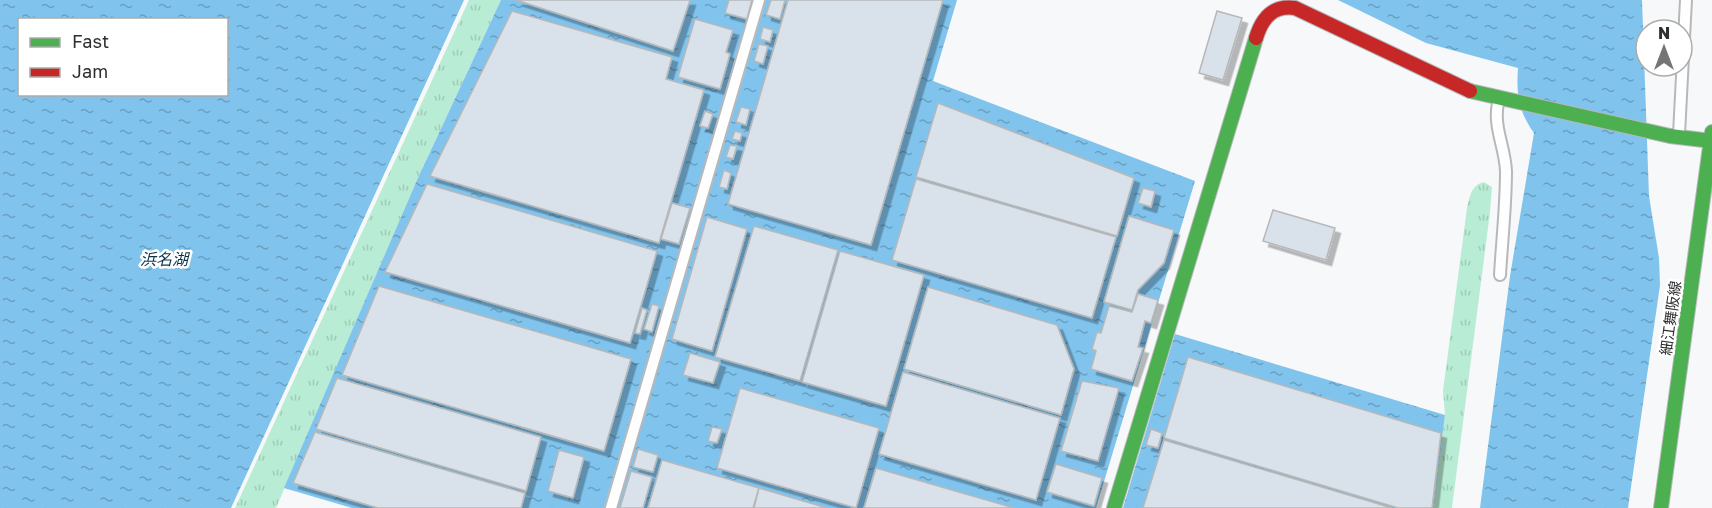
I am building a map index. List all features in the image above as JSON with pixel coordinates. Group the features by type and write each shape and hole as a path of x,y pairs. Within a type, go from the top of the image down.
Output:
{"street":[{"path":"1114,508 1260,25 1265,16 1273,10 1292,7 1475,94 1674,136 1712,138"},
{"name":"細江舞阪線","path":"1661,508 1712,138"}],"lane":[{"path":"611,508 759,0"},
{"path":"1674,136 1686,0"},
{"path":"1500,274 1506,172 1495,118 1501,100"}],"green space":[{"path":"469,0 501,0 417,180 276,508 235,508"},
{"path":"1484,182 1492,187 1490,212 1452,508 1433,508 1445,415 1443,391 1467,208 1474,188"}],"water":[{"name":"浜名湖","path":"0,0 464,0 231,508 0,508"},
{"path":"501,0 753,0 604,508 352,508 284,488 417,180"},
{"path":"766,0 957,0 933,81 1195,181 1096,508 617,508"},
{"path":"1338,0 1642,0 1643,18 1634,18 1634,78 1645,78 1649,196 1659,258 1660,285 1628,508 1480,508 1510,276 1534,133 1525,118 1520,102 1518,68 1426,43"},
{"path":"1175,334 1445,415 1433,508 1123,508"}],"building":[{"path":"516,0 690,0 673,51"},
{"path":"729,0 752,0 747,19 725,13"},
{"path":"771,0 785,0 780,19 766,15"},
{"path":"788,0 943,0 871,245 728,204"},
{"path":"512,11 672,57 666,79 704,90 659,243 430,176"},
{"path":"1217,11 1242,18 1223,80 1199,73"},
{"path":"695,19 733,30 726,52 730,54 720,89 678,77"},
{"path":"763,27 773,30 770,42 760,39"},
{"path":"759,44 768,46 763,64 754,61"},
{"path":"938,103 1134,178 1117,236 916,177"},
{"path":"741,107 750,109 746,125 736,122"},
{"path":"705,111 713,114 708,128 700,126"},
{"path":"735,131 742,133 740,141 732,139"},
{"path":"730,145 737,146 733,159 726,157"},
{"path":"724,170 731,173 727,189 719,187"},
{"path":"916,179 1116,237 1092,318 892,260"},
{"path":"427,184 657,251 630,343 385,272"},
{"path":"1143,188 1155,191 1151,207 1138,203"},
{"path":"672,203 690,208 679,244 661,239"},
{"path":"1273,210 1335,228 1326,260 1263,241"},
{"path":"1129,216 1174,230 1164,263 1138,290 1132,310 1104,302"},
{"path":"707,217 747,229 712,351 672,339"},
{"path":"754,226 838,250 800,381 715,357"},
{"path":"840,251 924,275 886,406 802,382"},
{"path":"379,286 631,359 604,451 342,375"},
{"path":"928,287 1057,325 1074,369 1061,415 904,369"},
{"path":"1138,294 1158,300 1151,323 1145,321 1138,347 1143,348 1132,381 1091,369 1096,351 1092,349 1097,332 1101,333 1109,306 1132,312"},
{"path":"652,304 659,306 652,332 644,329"},
{"path":"642,308 647,310 640,334 635,333"},
{"path":"690,353 720,362 713,383 683,375"},
{"path":"1188,357 1441,433 1432,508 1398,508 1164,438"},
{"path":"903,372 1060,418 1036,500 879,454"},
{"path":"337,378 541,437 526,491 316,429"},
{"path":"1082,381 1119,388 1098,461 1061,451"},
{"path":"740,388 879,428 856,508 717,468"},
{"path":"712,427 722,429 717,443 708,441"},
{"path":"1151,429 1162,433 1158,448 1146,445"},
{"path":"315,432 525,493 521,508 378,508 293,483"},
{"path":"1164,440 1392,508 1143,508"},
{"path":"638,449 658,455 653,472 633,467"},
{"path":"559,450 584,457 573,498 548,491"},
{"path":"662,460 759,488 753,508 648,508"},
{"path":"1056,464 1102,478 1094,506 1047,492"},
{"path":"876,468 1014,508 864,508"},
{"path":"631,471 652,477 643,508 620,508"},
{"path":"759,488 827,508 754,508"}],"traffic: fast":[{"path":"1114,508 1256,38"},
{"path":"1470,91 1670,136 1712,141"},
{"path":"1661,508 1712,132"}],"traffic: jam":[{"path":"1256,38 1262,24 1270,14 1280,9 1295,8 1470,91"}]}
